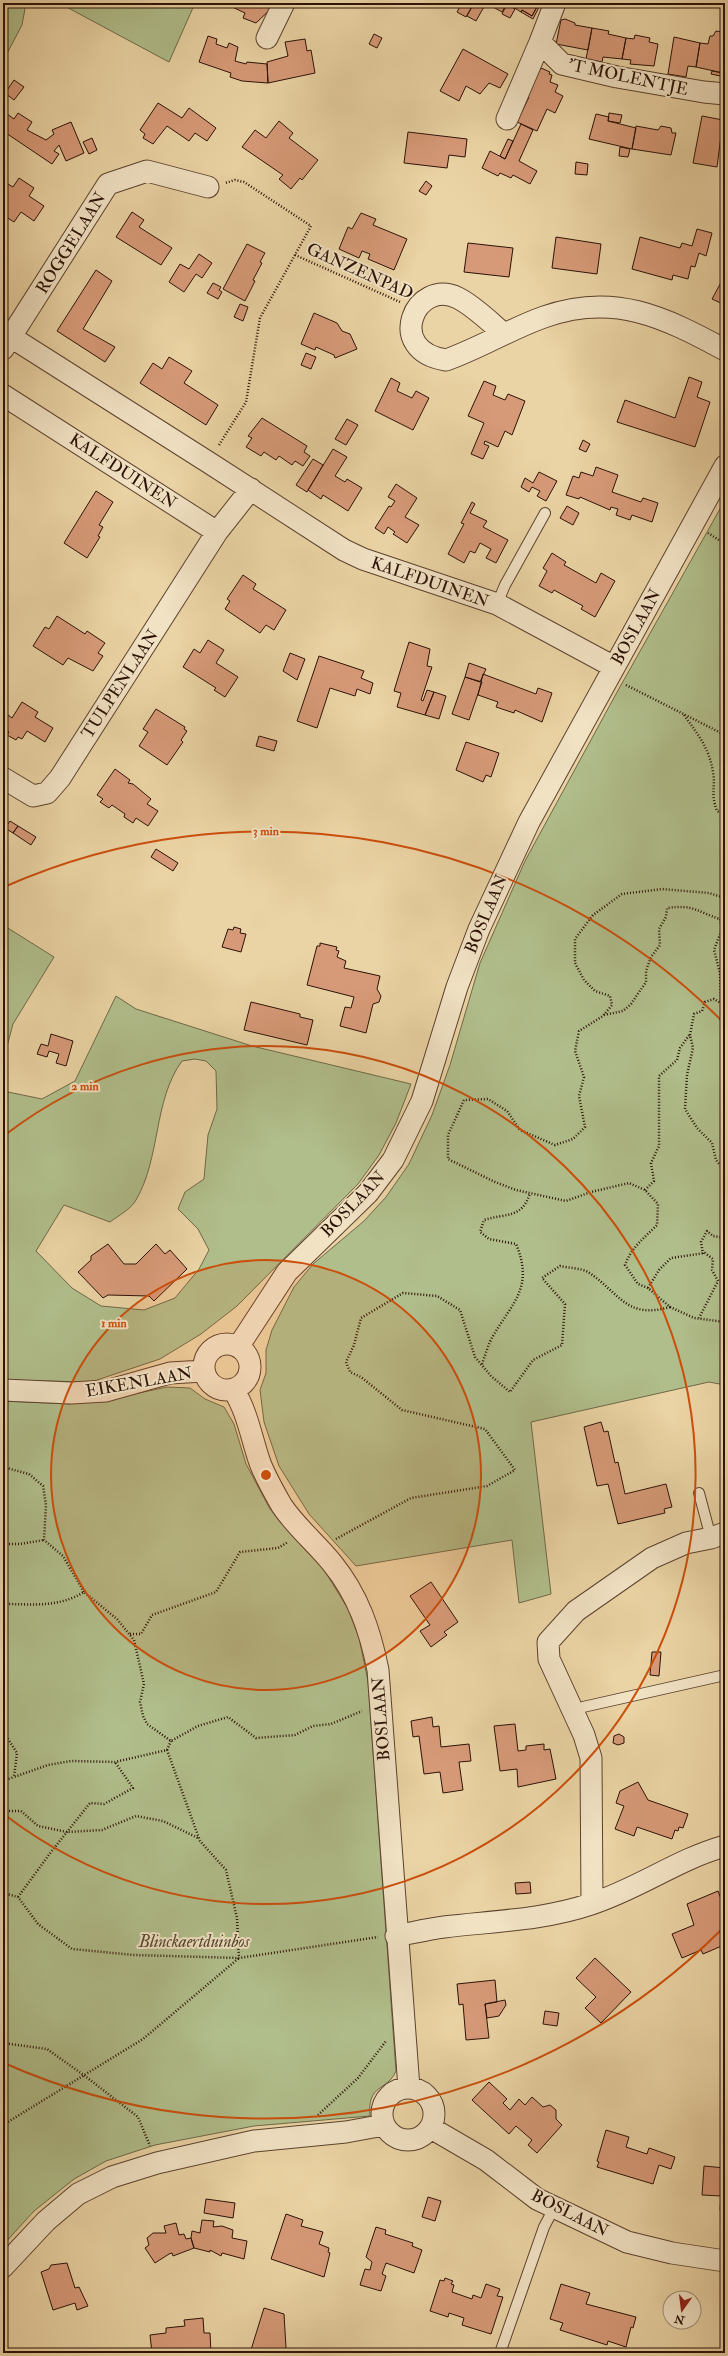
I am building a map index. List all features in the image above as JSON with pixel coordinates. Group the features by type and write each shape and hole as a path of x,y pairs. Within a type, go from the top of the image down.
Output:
{"street":[{"path":"267,38 284,3"},
{"path":"507,119 555,3"},
{"name":"'T MOLENTJE","path":"540,42 562,64 617,77 704,92 725,94"},
{"name":"ROGGELAAN","path":"7,344 108,184 147,171 208,187"},
{"path":"504,334 490,321 458,298 444,294 433,295 415,309 411,322 411,335 414,344 423,353 435,358 446,360 543,317 571,310 619,307 662,318 725,350"},
{"name":"KALFDUINEN","path":"7,344 208,462 344,550 363,559 497,604 610,675"},
{"name":"KALFDUINEN","path":"3,395 217,532"},
{"name":"BOSLAAN","path":"238,1347 287,1272 302,1255 368,1193 393,1160 422,1101 457,987 498,882 529,822 725,466"},
{"path":"217,532 251,489"},
{"name":"TULPENLAAN","path":"3,778 33,796 47,793 60,778 217,532"},
{"path":"228,1344 238,1347 247,1356 250,1369 246,1380 233,1389 220,1389 212,1385 204,1371 206,1357 216,1346 228,1344"},
{"name":"EIKENLAAN","path":"3,1390 71,1393 106,1390 170,1373 204,1371"},
{"name":"BOSLAAN","path":"233,1389 241,1401 260,1462 282,1506 347,1584 360,1606 372,1640 378,1670 381,1701 396,1936 409,2088"},
{"path":"592,1904 591,1758 574,1711 549,1659 548,1642 576,1611 652,1558 686,1543 718,1536"},
{"path":"396,1936 442,1927 527,1919 563,1913 620,1893 683,1861 725,1846"},
{"path":"409,2088 417,2090 429,2098 435,2113 431,2128 425,2135 416,2140 407,2141 398,2139 384,2125 382,2118 384,2103 395,2092 409,2088"},
{"path":"3,2267 46,2220 78,2194 112,2177 156,2163 254,2141 346,2132 384,2125"},
{"name":"BOSLAAN","path":"431,2128 486,2160 537,2198 554,2208 627,2242 672,2253 725,2261"}],"lane":[{"path":"497,604 505,585 545,512"},
{"path":"699,1493 718,1536"},
{"path":"574,1711 583,1707 725,1675"},
{"path":"500,2353 544,2228 554,2208"}],"path":[{"name":"GANZENPAD","path":"208,187 235,180 244,182 311,226 260,318 246,402 208,462"},
{"name":"GANZENPAD","path":"295,255 415,309"},
{"path":"610,675 624,684 725,735"},
{"path":"682,713 704,742 714,773 712,798 717,811 725,815"},
{"path":"603,1016 612,1004 610,996 596,991 584,980 575,963 574,939 593,915 622,894 662,889 709,893 725,898"},
{"path":"721,1003 720,973 714,950 722,929 720,919 707,915 693,907 679,906 667,908 666,917 659,929 660,945 650,957 646,972 646,982 632,1004 623,1011 603,1016 579,1031 575,1051 584,1078 579,1096 585,1127 573,1139 555,1145 520,1130 507,1111 488,1099 464,1100 448,1135 448,1159 495,1182 530,1193 566,1201 591,1192 629,1182 645,1190 658,1204 656,1225 636,1245 625,1265 638,1284 648,1288 670,1307 699,1318 725,1322"},
{"path":"725,1002 721,1003 714,999 705,1002 702,1011 694,1014 690,1034 692,1048 687,1075 685,1109 697,1128 712,1142 716,1160 725,1171"},
{"path":"645,1190 654,1181 651,1164 659,1146 659,1076 677,1060 680,1048 690,1034"},
{"path":"482,1364 492,1337 518,1300 522,1285 521,1257 516,1244 489,1239 480,1232 484,1220 512,1216 526,1205 530,1193"},
{"path":"703,1254 701,1242 707,1231 713,1236 725,1238"},
{"path":"648,1288 659,1270 671,1258 703,1254 713,1259 712,1270 718,1282 699,1318"},
{"path":"318,1548 359,1528 412,1498 487,1486 515,1470 485,1429 402,1410 361,1377 350,1372 346,1362 354,1345 361,1318 403,1293 437,1296 460,1310 475,1357 510,1392 533,1360 562,1345 565,1304 542,1278 560,1266 586,1271 629,1307 655,1312 670,1307"},
{"path":"3,1467 29,1474 44,1486 46,1505 44,1540"},
{"path":"130,1634 141,1634 152,1615 216,1592 240,1552 278,1548 304,1533"},
{"path":"3,1544 20,1544 44,1540 63,1556 84,1592 117,1619 130,1634 138,1652 144,1684 140,1702 143,1716 147,1724 171,1741"},
{"path":"3,1604 47,1605 71,1600 84,1592"},
{"path":"3,1671 7,1682 3,1714"},
{"path":"239,1958 237,1918 226,1870 199,1838 167,1750 171,1741 198,1726 228,1717 256,1738 295,1735 313,1726 331,1724 381,1701"},
{"path":"3,1731 17,1754 14,1777"},
{"path":"3,1781 48,1765 71,1761 116,1762 167,1750"},
{"path":"18,1897 90,1803 104,1804 133,1788 116,1762"},
{"path":"3,1811 21,1811 38,1826 67,1832 102,1830 136,1816 163,1821 199,1838"},
{"path":"3,1893 18,1897 38,1924 72,1949 134,1955 239,1958 273,1954 315,1945 396,1936"},
{"path":"3,2125 143,2039 239,1958"},
{"path":"312,2135 316,2117 358,2078 395,2029 403,2023"},
{"path":"3,2043 47,2049 138,2117 156,2163"}],"green space":[{"path":"3,3 26,3 22,25 3,61"},
{"path":"59,3 195,3 169,62"},
{"path":"725,500 725,1385 709,1382 531,1422 551,1594 519,1603 512,1540 356,1566 309,1514 279,1466 264,1422 260,1390 266,1373 266,1350 272,1330 294,1287 313,1264 364,1221 386,1197 409,1164 432,1115 450,1065 480,963 525,861 616,694"},
{"path":"3,925 54,957 13,1024 3,1061"},
{"path":"116,996 136,1009 252,1046 411,1084 396,1123 379,1155 358,1184 237,1306 201,1334 160,1359 91,1382 3,1380 3,1091 42,1099 75,1081","holes":["195,1059 206,1061 216,1071 217,1109 208,1135 204,1179 185,1192 178,1209 198,1229 209,1250 199,1269 175,1298 144,1310 101,1306 72,1288 36,1251 64,1205 110,1222 134,1203 144,1183 150,1166 161,1111 173,1077 182,1061"]},
{"name":"Blinckaertduinbos","path":"167,1387 190,1388 205,1399 224,1407 234,1424 246,1464 270,1509 296,1540 323,1568 348,1609 359,1638 368,1681 396,2071 392,2078 378,2089 372,2098 370,2105 370,2116 254,2126 155,2145 106,2161 74,2179 34,2211 3,2245 3,1401 69,1404 106,1400"}],"building":[{"path":"229,3 277,3 256,23 243,18 245,13 228,5"},
{"path":"462,3 474,3 466,17 457,12"},
{"path":"474,3 486,3 476,21 467,16"},
{"path":"486,3 507,3 502,12"},
{"path":"507,3 539,3 532,16 522,10 521,12"},
{"path":"539,3 541,3 533,19 521,12 522,10 532,16"},
{"path":"507,4 515,9 510,18 502,14"},
{"path":"565,19 575,23 575,25 592,28 588,50 556,44 561,20"},
{"path":"592,28 609,31 608,34 626,38 622,59 603,57 602,62 586,59"},
{"path":"716,31 723,32 725,35 723,73 696,67 700,43 708,44 710,36 713,36"},
{"path":"374,34 382,38 377,48 369,44"},
{"path":"635,35 650,38 649,42 658,44 654,66 630,64 631,60 622,59 626,38 634,39"},
{"path":"208,36 217,39 216,44 227,48 229,43 238,47 235,61 246,64 247,62 267,64 268,83 242,81 230,77 231,73 199,62"},
{"path":"674,37 700,43 696,67 688,66 686,77 668,74"},
{"path":"305,39 307,51 311,50 315,73 268,83 267,62 288,56 285,42"},
{"path":"463,49 508,74 500,88 489,83 480,94 466,86 459,101 440,91"},
{"path":"725,64 725,77 711,74 712,71 723,73"},
{"path":"536,68 540,70 541,68 550,72 549,74 552,75 550,82 558,85 555,92 563,96 555,113 547,109 537,131 517,122 529,97 526,97"},
{"path":"14,80 24,87 14,100 5,93"},
{"path":"158,103 182,118 189,108 216,128 207,141 195,133 189,141 167,126 153,144 143,138 145,134 140,130"},
{"path":"3,111 14,119 18,113 32,122 27,130 46,140 54,134 52,130 71,122 84,153 66,161 59,145 54,151 59,154 52,164 3,131"},
{"path":"609,113 622,115 620,123 608,121"},
{"path":"596,114 609,117 608,121 636,128 632,149 589,139"},
{"path":"702,116 723,120 717,167 693,163"},
{"path":"279,121 293,133 289,138 318,160 302,180 300,178 291,189 279,179 283,175 242,147 255,130 266,138"},
{"path":"521,124 533,130 519,161 537,171 530,184 513,175 511,178 500,173 498,176 482,168 490,151 505,159"},
{"path":"636,126 658,130 661,126 671,128 672,133 676,133 671,155 632,149"},
{"path":"408,132 467,139 465,157 449,155 447,168 404,163"},
{"path":"92,138 97,150 89,154 83,142"},
{"path":"508,139 513,141 505,159 500,156"},
{"path":"620,147 630,149 628,157 619,156"},
{"path":"576,162 588,164 587,175 575,174"},
{"path":"19,178 34,188 29,196 44,206 34,221 21,212 14,222 3,215 3,181 13,187"},
{"path":"426,181 432,186 426,195 419,191"},
{"path":"132,212 144,220 139,227 172,248 161,265 116,237"},
{"path":"361,213 376,219 373,225 407,239 394,270 368,259 370,254 362,251 359,258 339,249 348,227 352,229"},
{"path":"697,229 712,233 706,256 699,253 695,267 691,266 688,279 673,275 672,280 632,269 640,237 680,248 682,243 692,246"},
{"path":"556,237 601,244 597,274 552,268"},
{"path":"468,243 513,248 509,277 464,272"},
{"path":"247,244 265,253 260,262 262,263 253,280 255,281 245,301 223,289"},
{"path":"199,254 212,263 202,278 196,274 184,292 169,282 180,264 189,269"},
{"path":"96,270 112,281 83,329 115,347 105,362 57,331"},
{"path":"725,275 725,305 712,299"},
{"path":"213,283 221,287 219,290 222,292 218,299 207,293"},
{"path":"240,304 248,307 243,321 234,317"},
{"path":"314,313 337,323 342,331 350,334 357,349 335,358 334,355 316,347 315,350 301,344"},
{"path":"306,353 316,357 311,369 301,365"},
{"path":"169,357 192,371 184,383 218,405 206,425 140,383 153,363 162,369"},
{"path":"689,377 702,382 697,397 710,402 695,447 617,422 625,400 675,418"},
{"path":"391,378 400,383 397,391 412,398 416,391 429,398 413,430 375,411"},
{"path":"484,381 496,386 493,395 505,400 508,394 525,401 512,435 505,431 498,447 485,441 484,444 489,446 483,459 471,454 484,423 468,416"},
{"path":"262,418 307,446 304,452 310,456 303,466 295,461 292,465 279,456 276,460 264,452 261,456 246,447 252,438 248,436"},
{"path":"347,419 358,425 346,445 335,439"},
{"path":"583,440 590,444 586,452 579,449"},
{"path":"333,449 347,457 335,476 345,482 347,479 362,488 348,511 323,495 321,499 308,490"},
{"path":"313,459 323,465 307,492 296,485"},
{"path":"596,467 618,475 612,492 641,502 643,498 658,503 652,522 632,515 630,520 616,515 618,509 611,507 610,510 580,497 579,499 566,495 573,476 579,478 581,472 593,476"},
{"path":"539,472 557,481 546,501 537,496 540,491 532,487 529,492 521,487 525,478 533,483"},
{"path":"396,484 417,498 405,517 419,525 407,543 393,534 395,532 388,527 384,534 375,528 389,506 391,507 395,501 388,497"},
{"path":"96,491 113,502 99,525 103,527 98,536 100,537 87,558 64,543"},
{"path":"472,502 475,504 470,513 487,521 483,527 508,540 496,563 486,558 491,549 480,543 475,553 470,551 464,563 448,554 464,524 461,523"},
{"path":"567,506 579,513 573,525 560,518"},
{"path":"552,553 566,562 564,565 596,583 601,573 615,581 595,617 581,609 583,606 554,590 552,593 539,586 547,571 543,568"},
{"path":"243,575 256,584 253,589 286,610 274,630 266,625 260,633 225,609 230,601 227,599"},
{"path":"57,616 85,634 87,631 105,643 98,653 103,656 93,671 68,658 63,665 33,646 45,627 49,629"},
{"path":"208,640 224,650 216,663 238,677 225,697 214,690 216,688 183,667 194,649 200,653"},
{"path":"409,642 430,649 427,666 432,667 421,700 423,701 427,690 434,692 425,715 397,707 401,693 394,691"},
{"path":"290,653 305,659 297,680 283,671"},
{"path":"319,656 364,671 361,678 373,683 370,694 357,689 355,696 330,688 317,728 297,721"},
{"path":"469,663 486,669 480,682 465,677"},
{"path":"483,674 536,694 538,688 552,693 542,722 515,710 514,713 496,707 498,702 478,695"},
{"path":"465,677 482,682 469,720 452,714"},
{"path":"434,692 446,696 439,719 425,715"},
{"path":"22,702 38,712 35,717 53,728 45,742 27,731 22,739 18,737 16,740 7,735 9,732 3,728 3,723 8,715 12,718"},
{"path":"156,709 185,727 184,729 187,731 181,740 183,742 167,765 139,746 148,732 143,729"},
{"path":"259,736 277,741 274,751 256,746"},
{"path":"466,742 499,753 491,777 486,775 483,782 456,770"},
{"path":"115,769 130,780 128,783 133,784 151,799 147,804 158,811 148,826 136,818 133,823 124,817 125,814 112,805 109,808 100,802 103,799 97,795"},
{"path":"10,821 18,826 13,833 5,828"},
{"path":"18,826 36,837 31,845 13,833"},
{"path":"156,849 178,863 173,871 151,857"},
{"path":"234,927 241,929 240,933 246,934 241,952 222,947 228,929 233,930"},
{"path":"320,943 337,947 336,950 339,951 337,957 346,961 344,968 380,976 377,989 381,996 379,1002 373,1004 366,1033 340,1026 345,1007 351,1008 354,997 307,985 317,946 320,946"},
{"path":"251,1002 300,1014 300,1017 313,1020 307,1045 244,1030"},
{"path":"51,1034 73,1041 66,1066 56,1063 59,1054 49,1051 47,1057 37,1054 41,1044 48,1046"},
{"path":"108,1244 124,1264 136,1264 156,1244 165,1254 170,1250 187,1269 154,1301 149,1296 108,1295 103,1298 78,1272 91,1260 91,1256"},
{"path":"601,1422 604,1432 608,1431 615,1463 618,1462 625,1494 666,1484 672,1507 664,1509 665,1513 618,1524 608,1484 597,1486 584,1427"},
{"path":"431,1582 458,1622 444,1632 447,1635 431,1647 420,1631 430,1625 410,1596"},
{"path":"652,1652 661,1652 659,1676 650,1675"},
{"path":"432,1717 433,1727 439,1726 441,1747 469,1744 471,1761 459,1762 463,1790 443,1793 440,1772 424,1774 419,1736 413,1737 411,1721"},
{"path":"515,1724 518,1751 526,1750 526,1746 544,1744 544,1750 550,1749 556,1779 518,1787 517,1769 500,1771 494,1726"},
{"path":"619,1734 624,1737 624,1743 618,1745 613,1743 614,1736"},
{"path":"638,1782 648,1800 688,1814 683,1828 679,1827 678,1831 675,1830 672,1839 637,1827 634,1836 615,1829 624,1806 616,1803 620,1791"},
{"path":"530,1882 531,1893 516,1894 515,1883"},
{"path":"718,1891 725,1909 725,1948 724,1945 703,1954 701,1950 682,1958 672,1934 694,1925 687,1904"},
{"path":"595,1958 631,1992 601,2023 585,2008 596,1997 576,1978"},
{"path":"495,1980 497,2002 485,2004 489,2038 466,2040 463,2004 459,2005 457,1984"},
{"path":"505,2000 506,2005 499,2016 487,2018 485,2004"},
{"path":"545,2011 559,2013 557,2026 543,2024"},
{"path":"489,2082 507,2099 503,2103 510,2110 519,2099 525,2105 532,2097 543,2107 550,2105 556,2110 556,2119 562,2125 537,2153 528,2145 532,2140 516,2126 509,2134 472,2100"},
{"path":"606,2130 629,2137 626,2147 647,2154 649,2148 675,2157 671,2169 659,2165 653,2184 597,2167 599,2162 597,2161"},
{"path":"704,2166 725,2168 725,2210 720,2210 721,2196 702,2195"},
{"path":"428,2197 441,2201 435,2221 422,2217"},
{"path":"206,2199 235,2203 233,2218 204,2213"},
{"path":"286,2214 303,2220 301,2226 323,2232 319,2244 329,2248 328,2252 330,2253 324,2277 271,2259"},
{"path":"202,2220 214,2221 213,2227 222,2226 233,2230 232,2238 247,2241 244,2259 222,2253 221,2256 210,2250 210,2252 194,2248 191,2238 192,2231 200,2233"},
{"path":"176,2223 179,2235 184,2234 186,2239 191,2238 194,2248 173,2256 172,2253 169,2254 155,2263 145,2248 149,2245 147,2238 153,2233 166,2233 164,2226"},
{"path":"376,2227 386,2230 385,2234 413,2243 412,2246 422,2250 414,2273 386,2263 382,2274 386,2276 381,2291 360,2285 365,2269 370,2270 372,2262 366,2257"},
{"path":"67,2263 75,2288 79,2287 88,2306 77,2310 75,2303 53,2310 41,2272 49,2269 51,2265"},
{"path":"445,2278 453,2281 451,2284 454,2285 452,2292 472,2299 473,2295 481,2298 486,2284 500,2289 497,2296 503,2297 491,2334 462,2325 464,2318 449,2313 448,2317 430,2311 440,2280 444,2281"},
{"path":"561,2284 590,2293 586,2304 636,2317 633,2328 631,2327 626,2347 608,2341 607,2345 560,2330 563,2323 550,2319"},
{"path":"264,2308 284,2314 286,2348 294,2353 250,2353"},
{"path":"203,2318 204,2333 210,2333 211,2353 152,2353 150,2335 166,2333 166,2328 185,2326 184,2320"}]}
